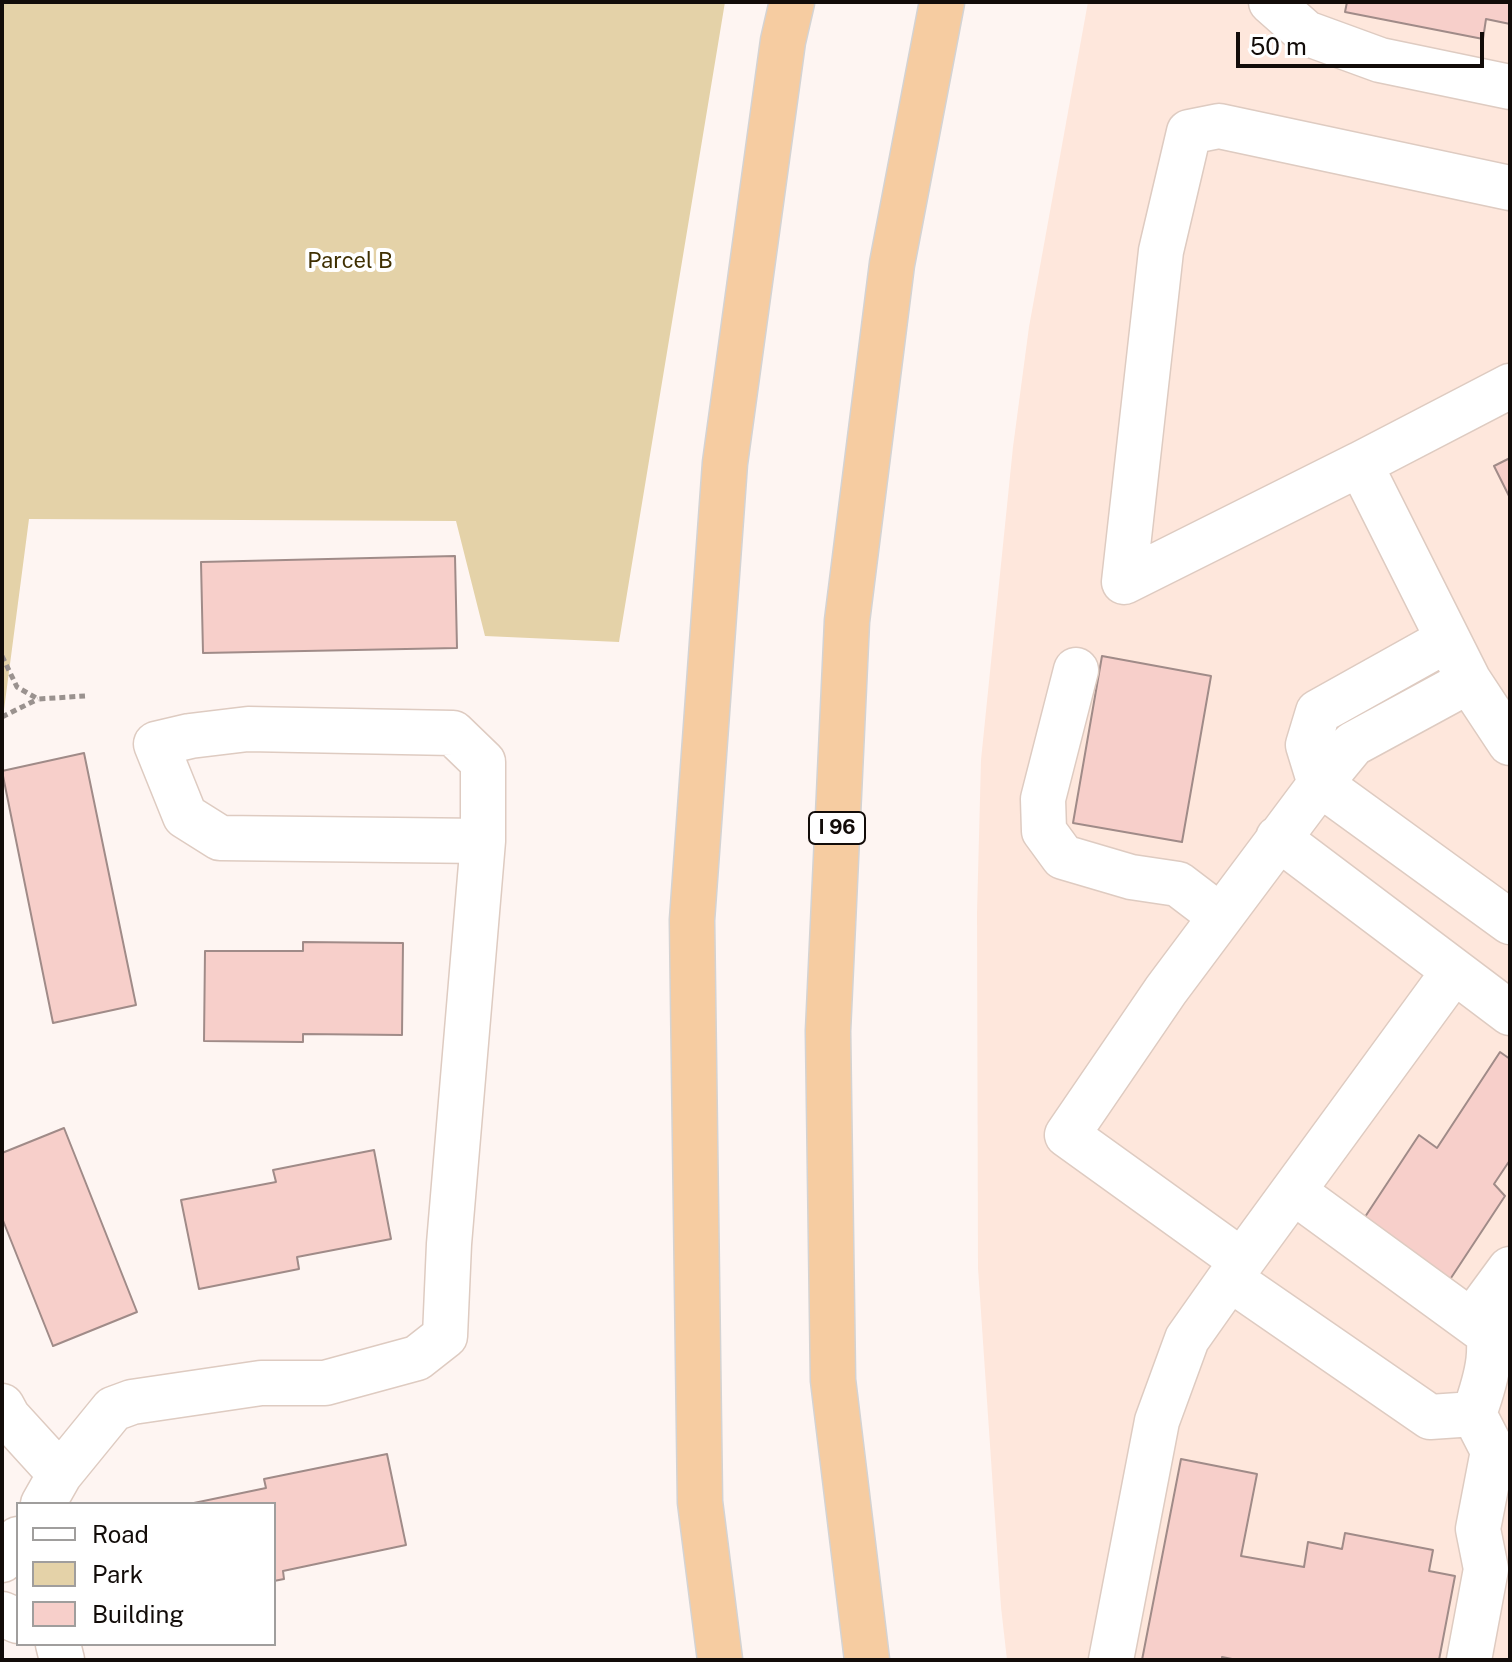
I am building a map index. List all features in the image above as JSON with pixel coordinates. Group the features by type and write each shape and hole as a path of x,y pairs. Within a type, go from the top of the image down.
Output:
{"highway":[{"path":"720,1660 700,1502 692,920 725,463 783,41 792,2"},
{"name":"I 96","path":"867,1660 833,1380 828,1031 846,637 892,264 942,2"}],"street":[{"path":"1271,2 1306,33 1380,60 1510,87"},
{"path":"1510,188 1219,126 1189,132 1161,251 1124,582 1510,386"},
{"path":"1360,464 1469,681 1510,743"},
{"path":"1447,640 1318,712 1308,745 1320,784 1510,922"},
{"path":"1076,670 1043,799 1044,831 1063,857 1131,877 1178,884 1220,916"},
{"path":"1469,681 1353,744 1220,916 1067,1135 1236,1270 1430,1417 1474,1414"},
{"path":"2,1406 52,1489 113,1409 132,1402 261,1383 325,1383 417,1358 445,1336 449,1244 483,841 483,762 453,733 248,729 190,736 156,744 185,816 220,838 483,841"},
{"path":"1278,838 1510,1013"},
{"path":"1111,1660 1157,1421 1187,1339 1454,971"},
{"path":"1294,1192 1500,1346"},
{"path":"1484,1647 1486,1569 1478,1529 1493,1451 1474,1414 1500,1346 1485,1303 1510,1269"},
{"path":"2,1560 16,1542"}],"path":[{"path":"2,656 17,687 38,699"},
{"path":"2,717 38,699 85,696"}],"shaded area":[{"path":"1088,2 1510,2 1510,1660 1007,1660 978,1268 977,913 981,760 1013,447 1029,327"}],"green space":[{"name":"Parcel B","path":"2,2 725,2 619,642 485,636 456,521 29,519 2,725"}],"building":[{"path":"1347,2 1510,2 1510,24 1486,19 1483,39 1345,12"},
{"path":"1510,458 1510,498 1494,466"},
{"path":"455,556 457,648 203,653 201,562"},
{"path":"1102,656 1211,676 1182,842 1073,823"},
{"path":"84,753 136,1005 53,1023 2,771"},
{"path":"303,942 403,943 402,1035 303,1034 303,1042 204,1041 205,951 303,951"},
{"path":"1500,1052 1510,1059 1510,1160 1494,1184 1505,1196 1449,1281 1361,1223 1419,1135 1437,1148"},
{"path":"64,1128 137,1312 53,1346 2,1218 2,1153"},
{"path":"374,1150 391,1239 297,1257 299,1269 199,1289 181,1200 276,1182 273,1170"},
{"path":"387,1454 406,1545 283,1571 284,1579 276,1581 276,1502 199,1502 266,1488 264,1479"},
{"path":"1181,1459 1257,1474 1241,1556 1304,1567 1308,1542 1342,1549 1345,1533 1433,1550 1429,1571 1455,1576 1439,1660 1237,1660 1222,1657 1222,1660 1142,1660"}]}
